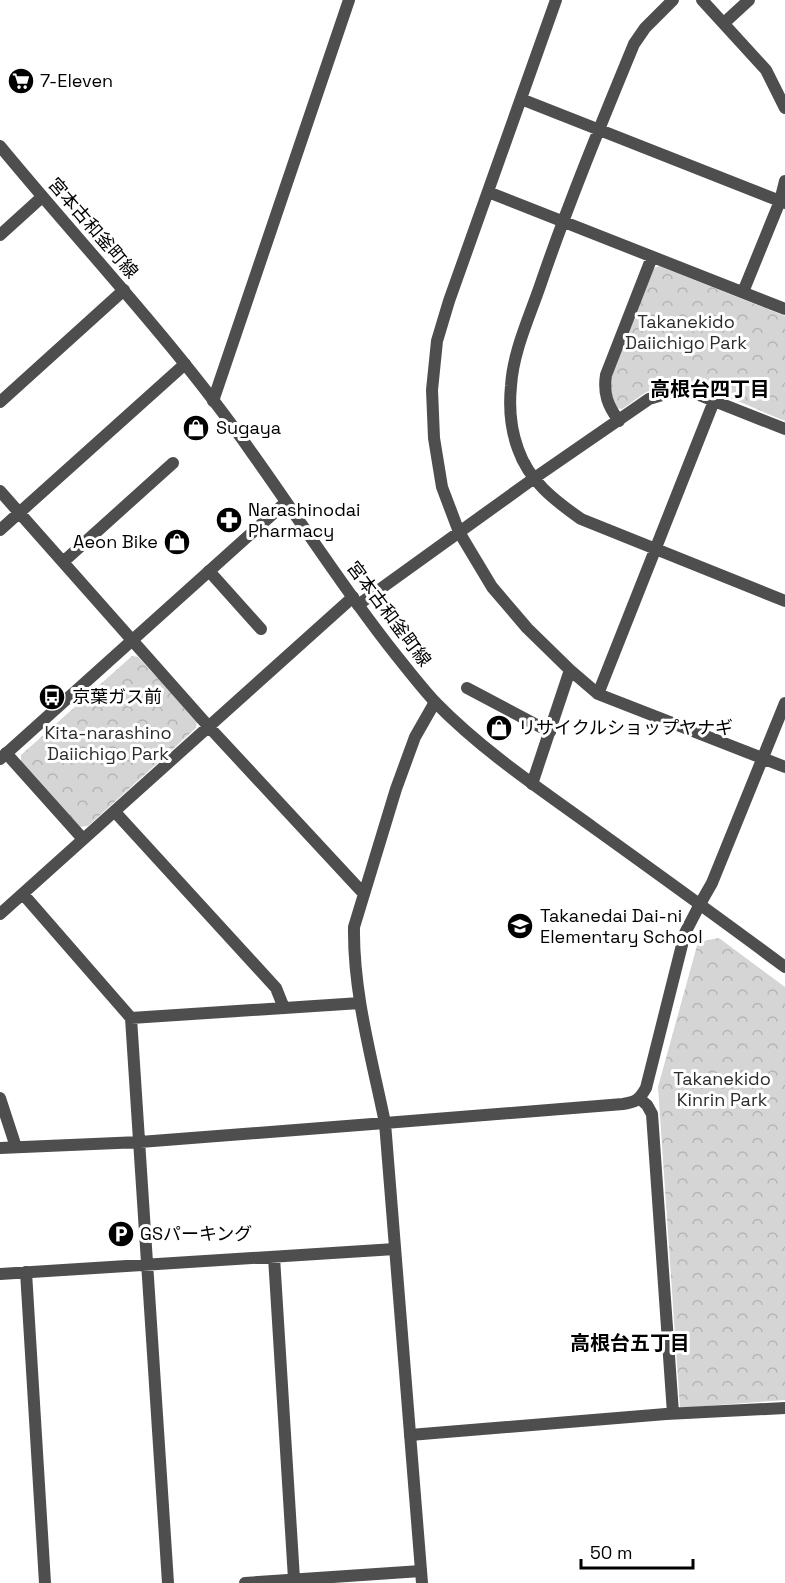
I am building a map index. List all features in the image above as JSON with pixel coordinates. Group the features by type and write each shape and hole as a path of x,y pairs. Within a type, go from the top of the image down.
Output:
{"street":[{"path":"213,401 349,0"},
{"path":"556,0 449,301 437,341 432,390 434,438 442,487 459,532 492,587 527,628 598,694 785,767"},
{"path":"673,0 645,28 634,44 562,222 518,350 511,385 511,417 518,449 533,479 554,500 580,519 785,601"},
{"path":"702,0 766,70 785,108"},
{"path":"724,23 749,0"},
{"path":"521,99 782,202"},
{"name":"宮本古和釜町線","path":"0,146 185,364 252,453 355,601 435,702 468,734 532,784 785,968"},
{"path":"742,292 782,202 785,181"},
{"path":"488,192 785,309"},
{"path":"0,235 42,197"},
{"path":"619,421 606,399 604,384 652,257"},
{"path":"0,402 124,290"},
{"path":"0,530 185,364"},
{"path":"0,914 209,727 355,601 459,532 649,399 672,392 694,393 785,429"},
{"path":"598,694 714,401"},
{"path":"63,562 173,463"},
{"path":"0,491 209,727 363,894"},
{"path":"83,839 3,756 285,503"},
{"path":"209,571 261,628"},
{"path":"532,784 570,670"},
{"path":"466,688 550,732"},
{"path":"245,1583 294,1579 421,1577 385,1123 360,1003 354,927 400,778 415,737 435,702"},
{"path":"0,1148 140,1142 635,1102 640,1099 646,1088 685,933 712,883 785,703"},
{"path":"115,812 276,988 284,1008"},
{"path":"23,894 131,1018 168,1583"},
{"path":"131,1018 360,1003"},
{"path":"0,1098 16,1147"},
{"path":"640,1099 647,1105 651,1114 673,1413"},
{"path":"0,1274 395,1249"},
{"path":"274,1257 294,1579"},
{"path":"26,1272 45,1583"},
{"path":"410,1435 673,1413 785,1408"}],"green space":[{"name":"Takanekido Daiichigo Park","path":"659,266 785,316 785,421 739,401 688,386 657,387 622,409 615,408 609,382 652,269"},
{"name":"Kita-narashino Daiichigo Park","path":"132,656 138,657 197,721 196,728 88,826 80,827 21,762 21,755"},
{"name":"Takanekido Kinrin Park","path":"719,938 785,987 785,1400 680,1408 658,1087 698,942"}],"place":[{"name":"7-Eleven","path":"21,81"},
{"name":"Sugaya","path":"196,428"},
{"name":"Narashinodai Pharmacy","path":"229,520"},
{"name":"Aeon Bike","path":"177,542"},
{"name":"京葉ガス前","path":"52,697"},
{"name":"リサイクルショップヤナギ","path":"499,728"},
{"name":"Takanedai Dai-ni Elementary School","path":"520,926"},
{"name":"GSパーキング","path":"121,1234"}],"district":[{"name":"高根台四丁目","path":"710,389"},
{"name":"高根台五丁目","path":"630,1343"}]}
